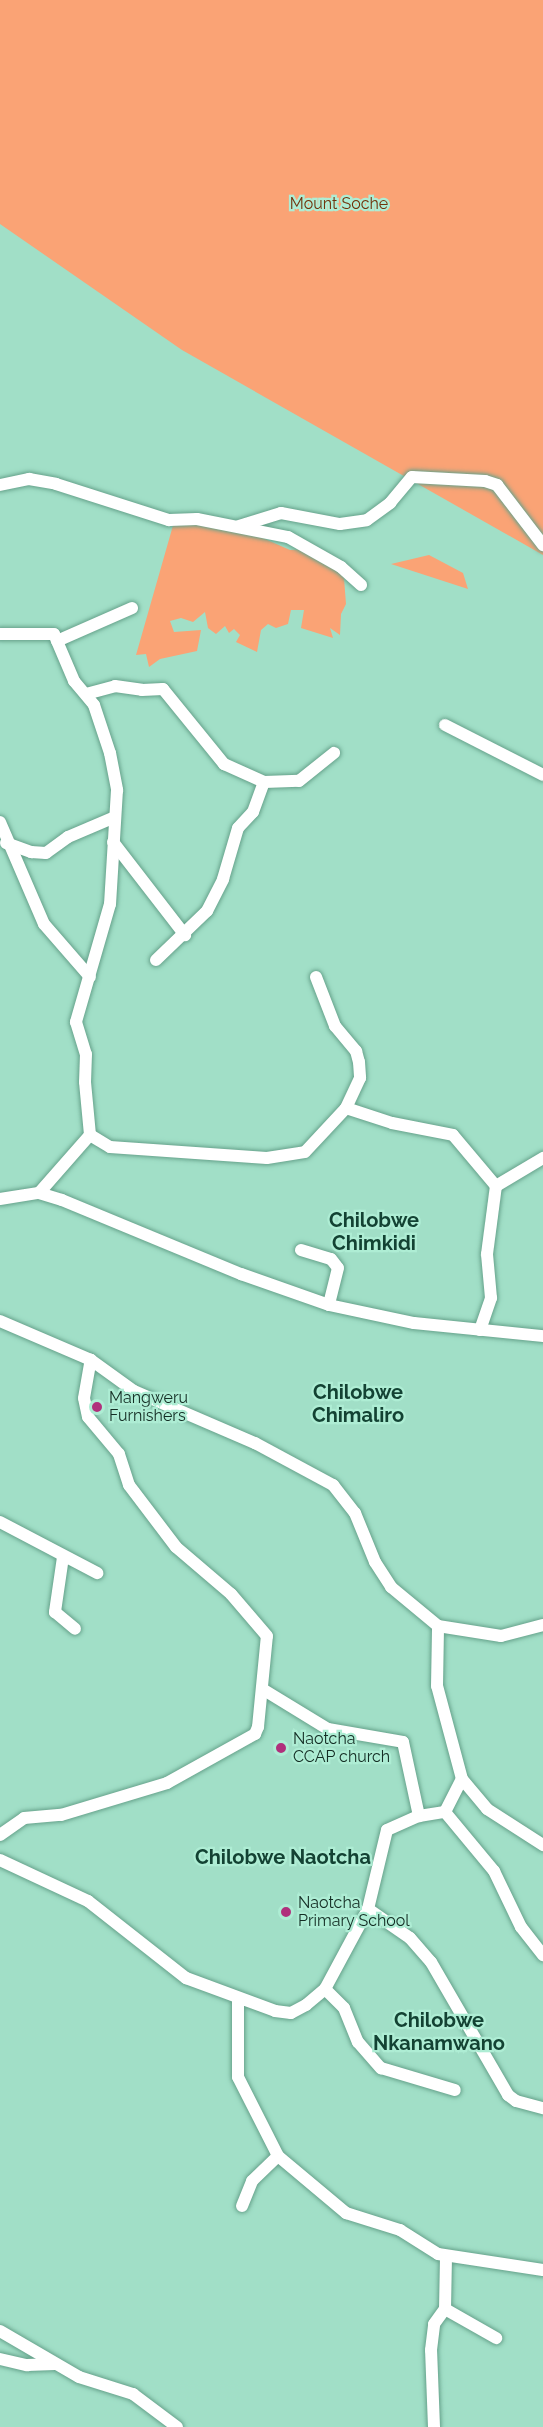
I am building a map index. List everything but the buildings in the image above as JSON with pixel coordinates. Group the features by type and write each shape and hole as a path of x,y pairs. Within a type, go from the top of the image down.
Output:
{"street":[{"path":"238,526 281,513 340,525 367,520 390,503 409,480 418,477 495,482 543,545"},
{"path":"0,485 29,479 56,484 169,520 197,519 288,537 341,567 361,585"},
{"path":"57,641 132,608"},
{"path":"0,634 54,634 70,674 86,694 107,735 117,790 110,904 76,1028 86,1054 84,1082 90,1135 39,1193"},
{"path":"86,694 115,686 142,690 163,688 224,764 264,782 299,781 334,753"},
{"path":"445,724 543,775"},
{"path":"156,960 185,935 207,911 223,879 238,828 253,812 264,782"},
{"path":"6,843 31,852 46,853 68,837 115,817"},
{"path":"0,822 6,843 48,931 90,977"},
{"path":"113,842 185,935"},
{"path":"90,1135 110,1147 267,1158 304,1152 346,1108 360,1078 356,1052 335,1026 316,977"},
{"path":"346,1108 392,1124 422,1126 453,1135 496,1186 487,1254 491,1298 480,1330"},
{"path":"496,1186 543,1158"},
{"path":"0,1199 39,1193 329,1305 414,1323 543,1336"},
{"path":"301,1250 331,1259 338,1268 329,1305"},
{"path":"0,1321 91,1360 153,1401 255,1443 333,1485 355,1513 375,1562 391,1587 438,1626 501,1636 543,1625"},
{"path":"0,1835 24,1818 60,1815 124,1799 187,1772 255,1734 264,1690 267,1636 231,1594 176,1547 129,1485 119,1454 88,1417 84,1398 91,1360"},
{"path":"0,1522 97,1573"},
{"path":"63,1557 55,1612 75,1629"},
{"path":"438,1626 437,1686 462,1779 487,1809 543,1845"},
{"path":"264,1690 328,1729 403,1742 419,1816"},
{"path":"445,1812 462,1779"},
{"path":"0,1860 88,1901 179,1974 238,2000 291,2013 325,1989 368,1909 383,1836 394,1826 419,1816 445,1812"},
{"path":"445,1812 494,1871 521,1927 543,1955"},
{"path":"368,1909 410,1938 431,1962 512,2099 543,2108"},
{"path":"325,1989 344,2008 358,2042 381,2068 455,2090"},
{"path":"238,2000 236,2069 260,2128 278,2156 346,2213 400,2230 446,2257 543,2270"},
{"path":"242,2206 252,2181 278,2156"},
{"path":"434,2427 430,2350 434,2324 445,2308 446,2257"},
{"path":"445,2308 495,2338"},
{"path":"0,2331 79,2377 133,2394 177,2427"},
{"path":"0,2359 27,2365 55,2364"}],"green space":[{"name":"Mount Soche","path":"0,0 543,0 543,555 182,350 0,224"},
{"path":"176,515 256,535 290,550 307,549 330,563 344,578 346,604 341,614 340,635 330,628 333,638 301,628 304,610 291,610 288,624 276,628 268,624 261,630 257,652 236,642 240,635 234,629 229,633 225,626 216,634 208,628 205,612 193,622 181,618 170,621 174,632 201,630 197,651 160,659 149,667 146,654 136,655"},
{"path":"429,555 463,573 468,589 391,564"}],"place":[{"name":"Mangweru Furnishers","path":"97,1407"},
{"name":"Naotcha CCAP church","path":"281,1748"},
{"name":"Naotcha Primary School","path":"286,1912"}],"district":[{"name":"Chilobwe Chimkidi","path":"374,1232"},
{"name":"Chilobwe Chimaliro","path":"358,1404"},
{"name":"Chilobwe Naotcha","path":"283,1857"},
{"name":"Chilobwe Nkanamwano","path":"439,2032"}]}
